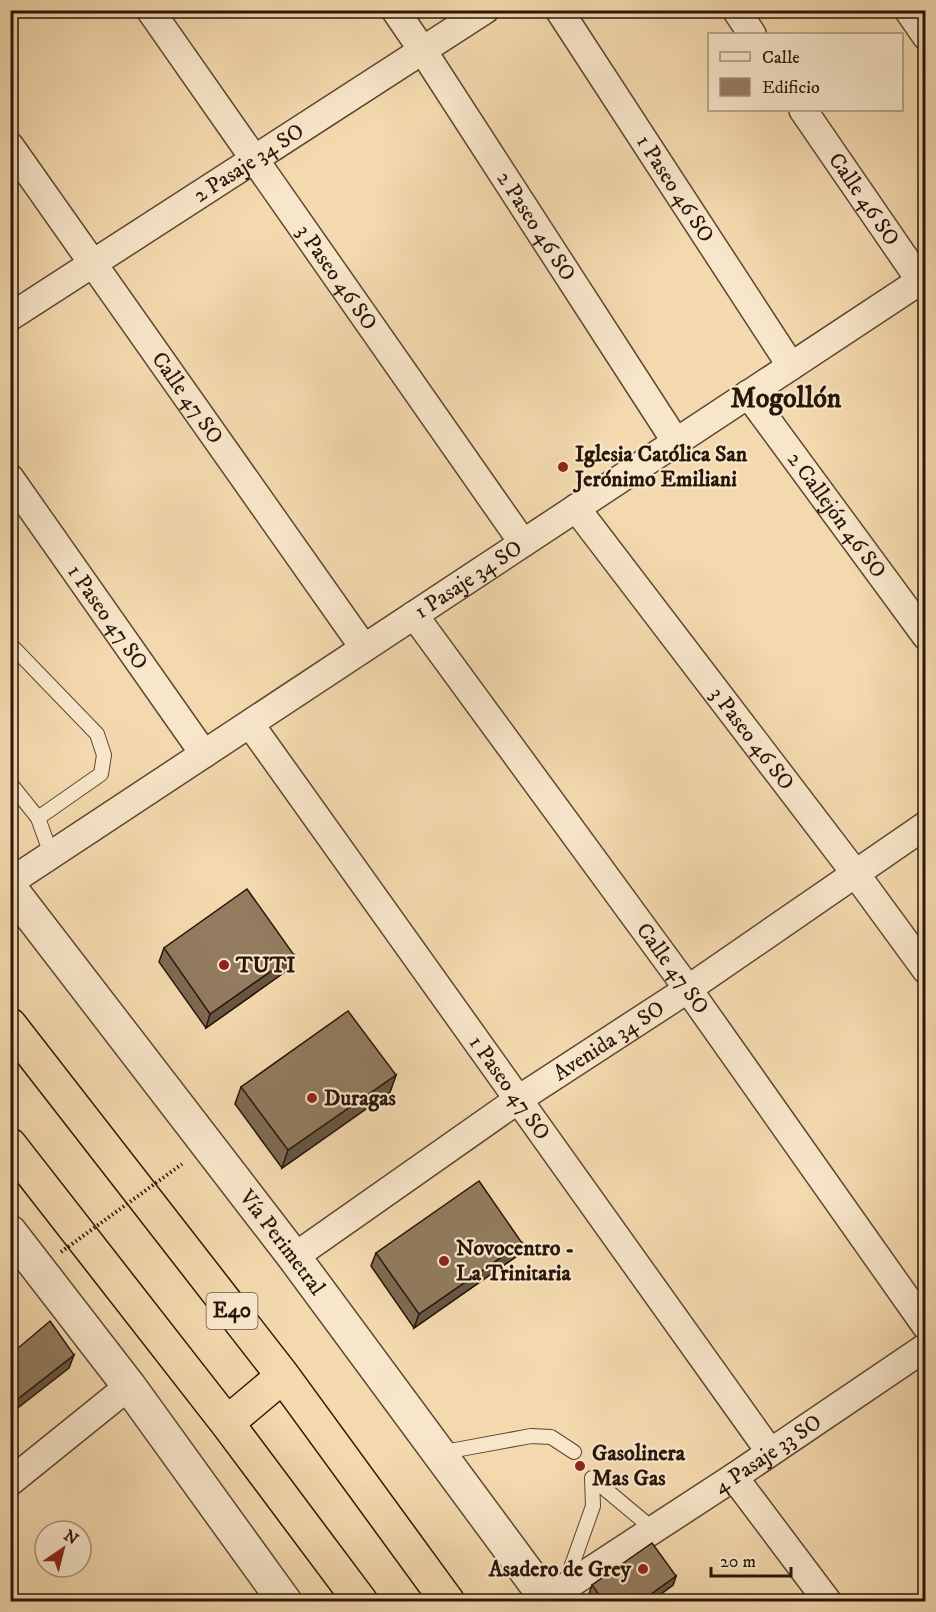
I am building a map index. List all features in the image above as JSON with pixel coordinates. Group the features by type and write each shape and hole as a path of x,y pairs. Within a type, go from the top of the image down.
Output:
{"highway":[{"name":"E40","path":"10,1024 283,1377 448,1602"},
{"path":"10,1144 227,1423 361,1602"},
{"path":"227,1423 283,1377"}],"street":[{"name":"3 Paseo 46 SO","path":"150,10 523,543"},
{"name":"2 Paseo 46 SO","path":"395,10 676,442"},
{"name":"2 Pasaje 34 SO","path":"10,317 485,10"},
{"name":"1 Paseo 46 SO","path":"559,10 791,366"},
{"path":"736,10 751,33"},
{"path":"908,10 926,36"},
{"name":"Calle 46 SO","path":"804,111 924,282"},
{"name":"Calle 47 SO","path":"10,146 364,648"},
{"name":"1 Pasaje 34 SO","path":"10,882 748,394 924,282"},
{"name":"2 Callejón 46 SO","path":"748,394 926,636"},
{"name":"1 Paseo 47 SO","path":"10,478 204,754"},
{"name":"3 Paseo 46 SO","path":"576,508 855,873 926,970"},
{"name":"Calle 47 SO","path":"414,615 688,989 926,1326"},
{"name":"1 Paseo 47 SO","path":"250,723 770,1452"},
{"name":"Avenida 34 SO","path":"294,1257 519,1099 688,989 926,825"},
{"name":"Vía Perimetral","path":"10,888 294,1257 439,1453 553,1596"},
{"path":"10,1232 129,1386 285,1602"},
{"name":"4 Pasaje 33 SO","path":"553,1596 926,1347"},
{"path":"10,1482 129,1386"},
{"path":"734,1477 828,1602"}],"lane":[{"path":"10,644 97,734 104,755 101,774 38,818"},
{"path":"10,783 38,818 51,854"},
{"path":"439,1453 531,1436 551,1437 574,1452"},
{"path":"553,1596 593,1506 592,1478 654,1529"}],"path":[{"path":"60,1252 182,1164"}],"building":[{"name":"TUTI","path":"247,889 294,955 210,1014 164,948"},
{"name":"Duragas","path":"348,1011 396,1075 288,1150 241,1087"},
{"name":"Novocentro - La Trinitaria","path":"479,1181 522,1243 419,1314 376,1253"},
{"path":"50,1321 74,1355 10,1405 10,1355"},
{"name":"Asadero de Grey","path":"652,1543 676,1576 640,1602 604,1602 592,1585"}],"place":[{"name":"Iglesia Católica San Jerónimo Emiliani","path":"563,467"},
{"name":"TUTI","path":"224,965"},
{"name":"Duragas","path":"312,1098"},
{"name":"Novocentro - La Trinitaria","path":"444,1261"},
{"name":"Gasolinera Mas Gas","path":"580,1466"},
{"name":"Asadero de Grey","path":"643,1569"}],"district":[{"name":"Mogollón","path":"786,398"}]}
